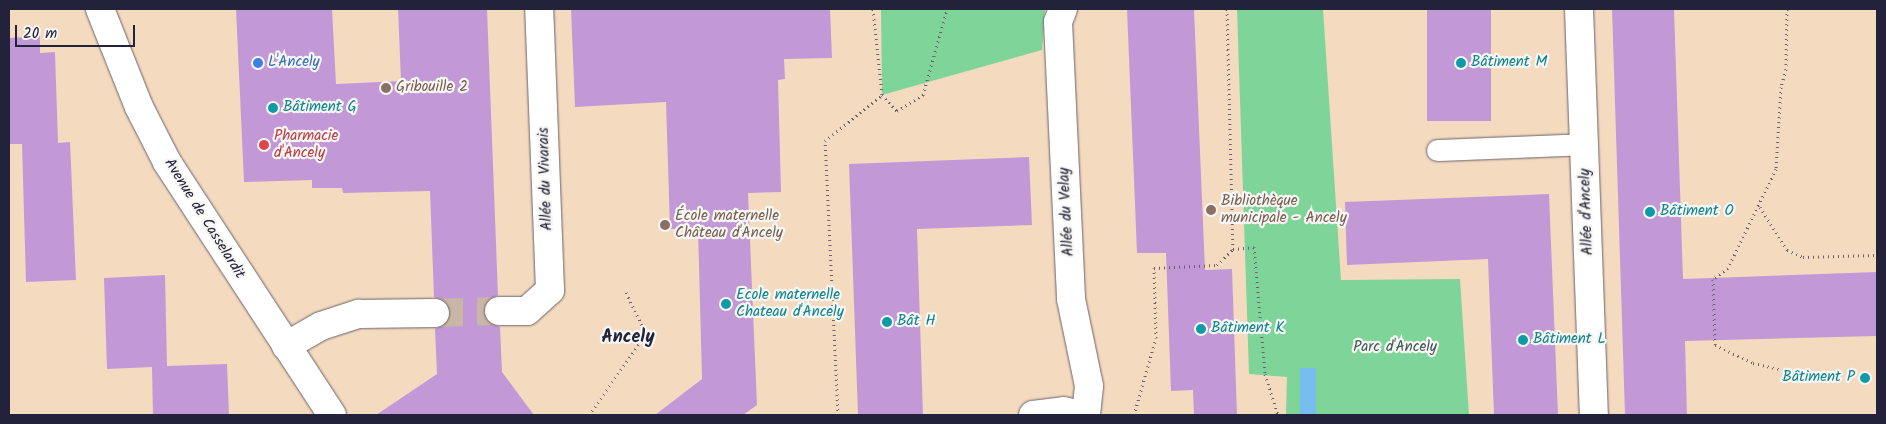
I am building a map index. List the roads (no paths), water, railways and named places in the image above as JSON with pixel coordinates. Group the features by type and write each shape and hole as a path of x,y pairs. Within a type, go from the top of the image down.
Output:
{"street":[{"name":"Avenue de Casselardit","path":"100,9 139,107 167,162 332,415"},
{"name":"Allée du Vivarais","path":"499,311 527,311 550,290 539,9"},
{"name":"Allée du Velay","path":"1063,9 1058,22 1071,299 1089,386 1086,415"},
{"name":"Allée d'Ancely","path":"1579,9 1594,415"},
{"path":"286,346 321,326 359,314 435,312"},
{"path":"1033,415 1064,412 1079,415"}],"lane":[{"path":"1436,150 1584,144"}],"water":[{"path":"1300,368 1316,368 1316,415 1300,415"}],"tunnel":[{"path":"435,313 499,311"}],"place":[{"name":"L'Ancely","path":"258,63"},
{"name":"Bâtiment M","path":"1461,63"},
{"name":"Gribouille 2","path":"386,88"},
{"name":"Bâtiment G","path":"273,108"},
{"name":"Pharmacie d'Ancely","path":"264,145"},
{"name":"Bibliothèque municipale - Ancely","path":"1211,210"},
{"name":"Bâtiment O","path":"1650,212"},
{"name":"École maternelle Château d'Ancely","path":"665,225"},
{"name":"Ecole maternelle Chateau d'Ancely","path":"726,304"},
{"name":"Bât H","path":"887,322"},
{"name":"Bâtiment K","path":"1201,329"},
{"name":"Bâtiment L","path":"1523,340"},
{"name":"Bâtiment P","path":"1865,378"}],"district":[{"name":"Ancely","path":"628,338"}],"park label":[{"name":"Parc d'Ancely","path":"1395,348"}]}
